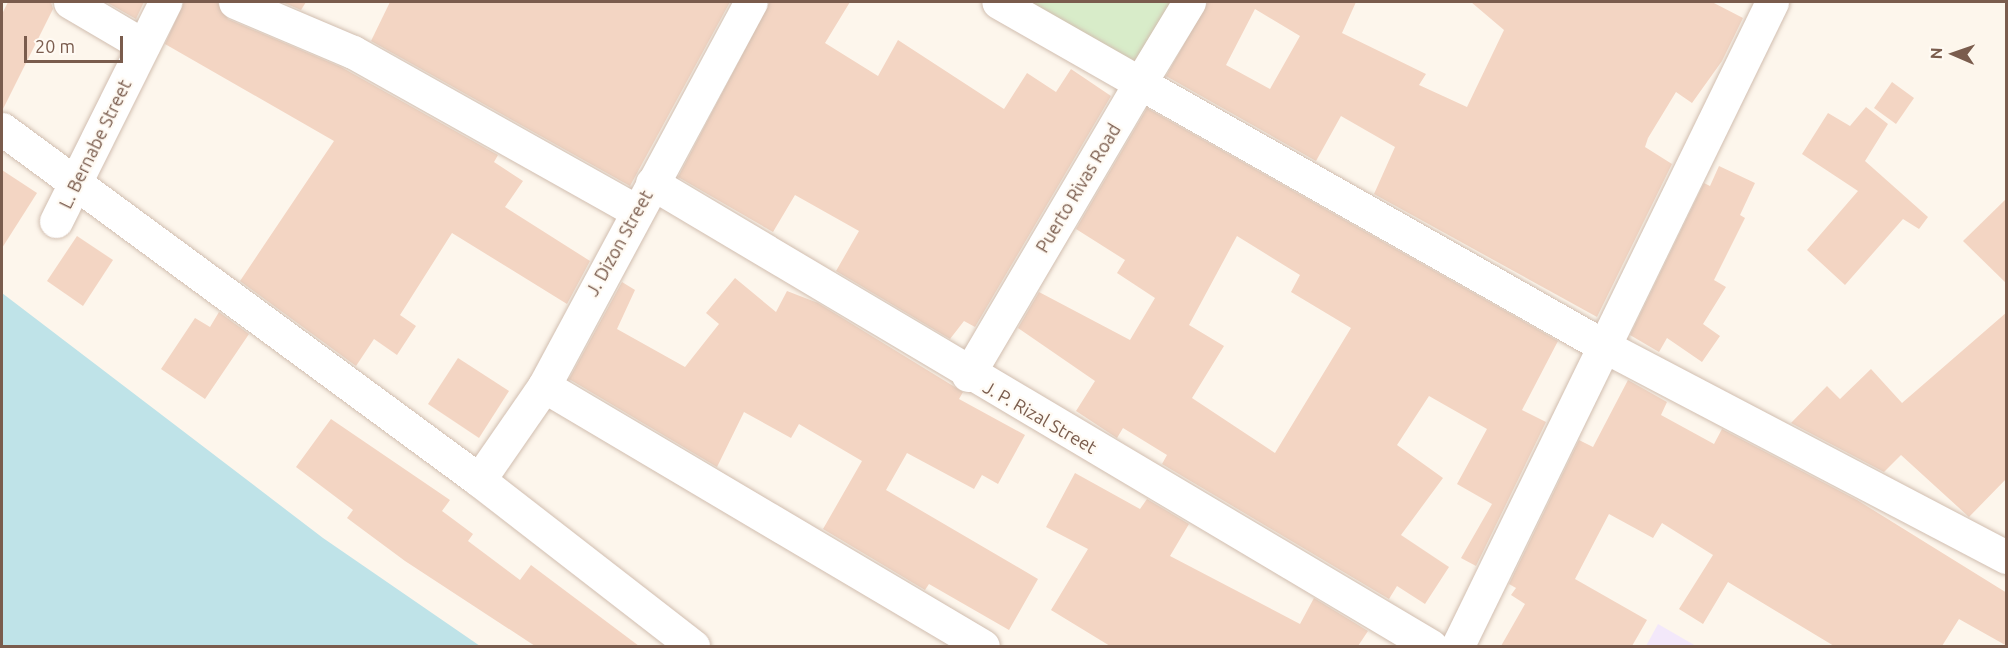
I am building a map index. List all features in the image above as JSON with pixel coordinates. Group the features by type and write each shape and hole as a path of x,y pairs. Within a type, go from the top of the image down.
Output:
{"street":[{"path":"70,2 143,45"},
{"name":"L. Bernabe Street","path":"56,221 77,185 165,2"},
{"name":"J. P. Rizal Street","path":"235,2 353,52 643,197 968,375 1431,646"},
{"name":"J. Dizon Street","path":"479,480 544,386 643,197 751,2"},
{"path":"998,2 1604,346 2007,557"},
{"name":"Puerto Rivas Road","path":"968,375 1189,2"},
{"path":"1458,646 1772,2"},
{"path":"2,129 479,480 693,646"},
{"path":"544,386 983,646"}],"shaded area":[{"path":"1658,624 1696,646 1646,646"}],"green space":[{"path":"1024,2 1174,2 1134,73"}],"water":[{"path":"2,293 323,538 480,646 2,646"}],"building":[{"path":"8,2 51,2 53,9 2,111 2,14"},
{"path":"106,2 144,2 136,19"},
{"path":"184,2 217,2 228,19 341,67 498,155 494,162 523,181 505,207 590,261 567,304 452,233 400,315 416,326 397,355 374,339 356,366 240,281 334,141 165,44"},
{"path":"282,2 306,2 301,10"},
{"path":"390,2 730,2 630,186 371,41"},
{"path":"770,2 850,2 825,43 878,76 898,40 1004,109 1027,73 1056,92 1071,69 1111,96 975,327 964,321 950,339 836,271 859,231 795,195 773,232 678,177"},
{"path":"1208,2 1356,2 1342,33 1426,74 1419,85 1467,107 1504,30 1471,2 1712,2 1743,18 1722,61 1692,103 1676,92 1648,138 1645,147 1672,164 1597,317 1374,194 1395,147 1341,116 1316,161 1166,76","holes":["1255,9 1300,36 1270,89 1226,65"]},
{"path":"1892,82 1914,98 1896,124 1874,108"},
{"path":"1866,107 1888,124 1865,161 1928,217 1919,229 1903,219 1845,285 1807,250 1858,191 1802,154 1828,113 1850,126"},
{"path":"1147,108 1558,341 1522,410 1546,422 1476,566 1461,558 1492,504 1457,484 1487,429 1429,396 1397,445 1443,478 1401,535 1449,567 1425,604 1397,586 1389,599 1162,464 1167,455 1123,428 1117,438 1076,411 1095,381 1018,328 1039,292 1130,340 1155,298 1117,273 1125,260 1076,229","holes":["1237,236 1300,275 1291,292 1351,328 1275,453 1192,398 1224,346 1189,325"]},
{"path":"1719,166 1755,183 1740,215 1745,218 1714,280 1726,287 1703,324 1720,336 1702,362 1667,338 1659,352 1630,335 1704,183 1710,186"},
{"path":"2,170 37,193 2,248"},
{"path":"2007,198 2007,284 1963,241"},
{"path":"77,236 113,260 83,306 47,281"},
{"path":"735,278 776,312 787,291 818,303 963,392 959,399 1025,435 998,484 982,475 974,489 907,453 886,490 1038,579 1009,630 929,584 925,590 823,529 862,461 799,424 791,438 744,412 717,467 569,379 622,282 635,290 617,329 685,367 719,324 706,313"},
{"path":"219,312 249,334 205,399 161,369 195,318 210,327"},
{"path":"2007,312 2007,478 1969,517 1901,455 1884,472 1791,423 1827,386 1840,399 1871,369 1902,403"},
{"path":"458,358 509,391 479,438 428,404"},
{"path":"1628,380 1667,402 1661,415 1714,444 1722,429 1857,500 2007,593 2007,646 1959,619 1942,646 1834,646 1728,582 1703,624 1679,609 1713,555 1662,523 1653,538 1609,514 1575,579 1647,620 1632,646 1501,646 1525,604 1511,595 1516,588 1509,584 1579,440 1593,447"},
{"path":"331,419 450,500 442,511 473,534 468,541 520,580 531,565 639,646 535,646 405,561 347,518 353,510 296,467"},
{"path":"1075,473 1140,509 1147,499 1189,524 1170,556 1300,624 1314,598 1368,631 1358,646 1110,646 1051,610 1088,549 1046,527"}]}
